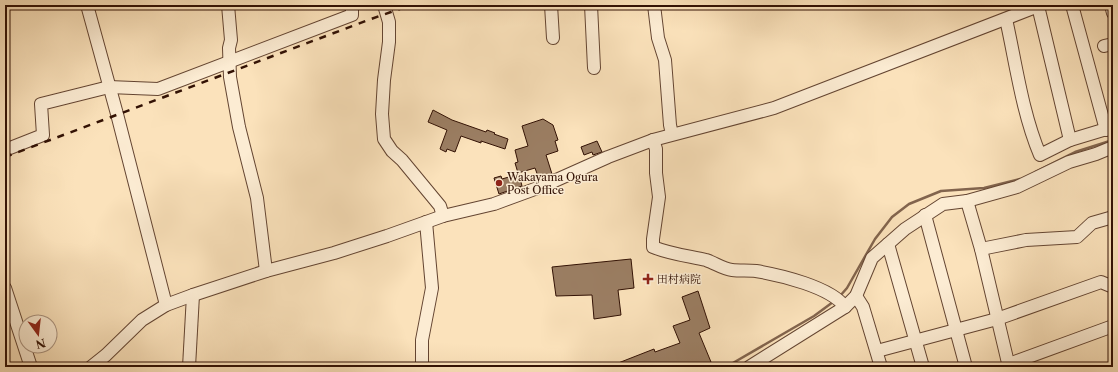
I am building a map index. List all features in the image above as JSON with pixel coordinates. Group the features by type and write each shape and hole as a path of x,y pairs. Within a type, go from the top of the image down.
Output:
{"street":[{"path":"87,5 166,305"},
{"path":"228,5 232,40 229,48 230,77 239,128 257,198 266,271"},
{"path":"5,150 43,135 41,104 109,87 158,89 352,15 352,5"},
{"path":"384,5 389,22 389,42 384,80 382,114 384,139 392,152 402,160 440,206 443,216"},
{"path":"551,5 553,38"},
{"path":"591,5 594,68"},
{"path":"654,5 658,38 664,60 672,134"},
{"path":"1006,19 1022,96 1033,140 1040,155 1070,140 1110,129 1072,5"},
{"path":"1111,5 1113,13"},
{"path":"91,367 106,356 142,320 166,305 266,271 334,253 387,236 443,216 494,204 520,195 653,140 774,108 1040,6 1070,140"},
{"path":"653,140 656,149 656,173 659,197 653,247 708,261 730,270 755,271 807,284 826,292 844,305"},
{"path":"749,367 856,296 872,258 925,215 943,204 967,201 1017,187 1069,162 1113,147"},
{"path":"967,201 981,249 1009,366 1113,326"},
{"path":"925,215 966,367"},
{"path":"981,249 1026,240 1077,237 1092,223 1113,217"},
{"path":"422,367 422,340 432,288 426,222"},
{"path":"888,244 923,367"},
{"path":"877,351 997,319 1101,282 1113,287"},
{"path":"5,288 31,367"},
{"path":"189,367 193,295"},
{"path":"856,296 864,307 881,367"}],"building":[{"path":"433,110 452,120 486,132 487,130 508,139 505,149 461,136 455,152 447,149 446,152 440,149 447,130 428,122"},
{"path":"543,119 553,125 558,140 555,141 558,151 546,155 552,174 539,179 535,168 518,173 515,163 518,162 515,150 528,146 522,126"},
{"path":"597,141 602,152 593,155 592,152 584,155 581,147"},
{"path":"519,174 522,186 499,194 494,178 501,176 502,179"},
{"path":"631,259 634,288 618,290 621,315 594,319 592,295 556,296 552,267"},
{"path":"698,291 710,328 699,333 711,362 699,367 608,367 654,349 655,352 680,343 673,326 690,320 682,297"}],"waterway":[{"path":"1035,172 1075,152 1113,140"},
{"path":"840,296 847,288 875,239 892,217 909,204 941,191 984,188 1020,179"},
{"path":"726,367 814,316 833,302"}],"railway":[{"path":"5,157 411,5"}],"place":[{"name":"Wakayama Ogura Post Office","path":"499,183"},
{"name":"田村病院","path":"648,279"}]}
